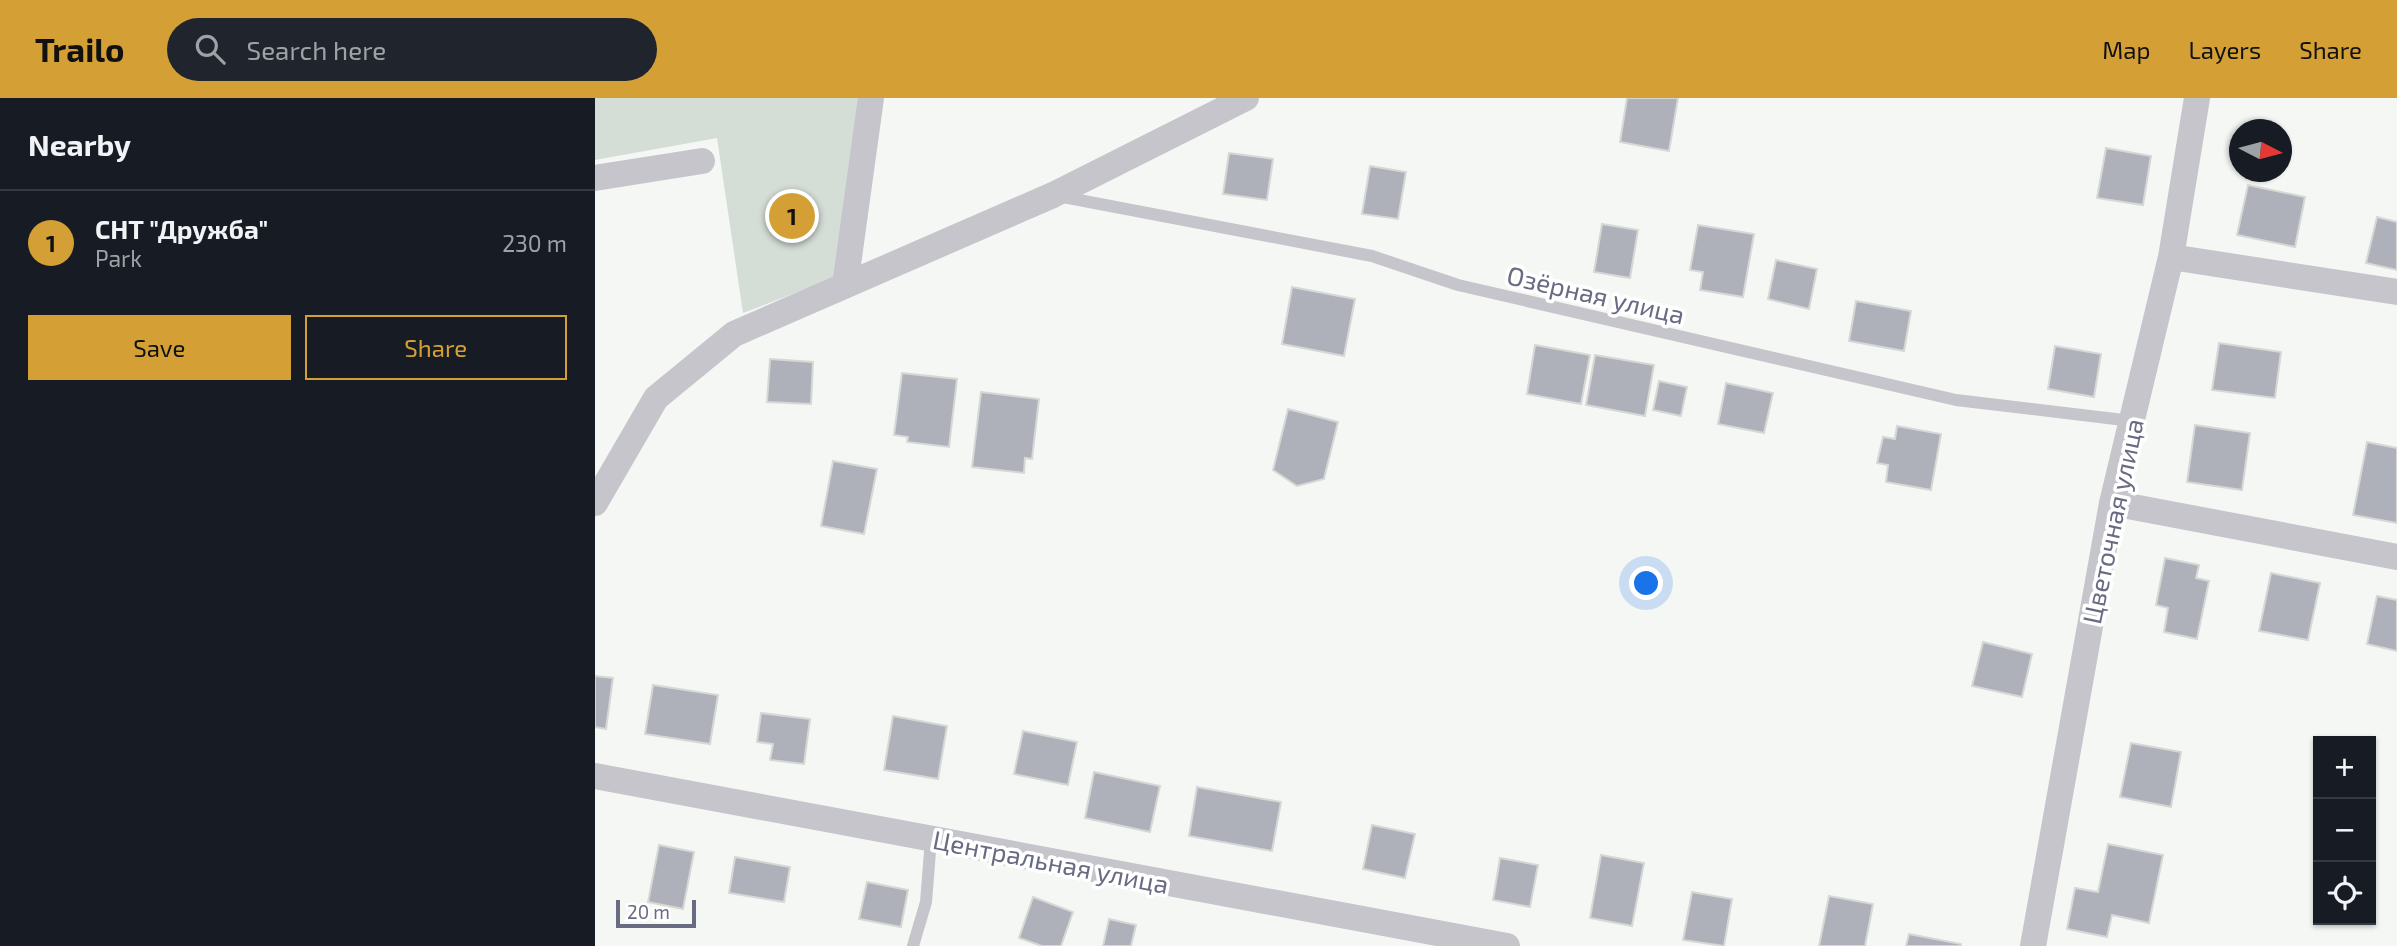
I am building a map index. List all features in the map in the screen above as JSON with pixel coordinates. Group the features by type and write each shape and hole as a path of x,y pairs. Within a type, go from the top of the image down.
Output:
{"street":[{"path":"845,286 871,98"},
{"path":"595,503 656,398 734,334 1053,195 1246,98"},
{"name":"Цветочная улица","path":"2033,946 2112,503 2171,257 2197,98"},
{"path":"595,178 702,161"},
{"path":"2171,257 2397,292"},
{"path":"2112,503 2397,557"},
{"name":"Центральная улица","path":"595,776 1507,946"}],"lane":[{"name":"Озёрная улица","path":"1053,195 1371,257 1483,291 1956,400 2132,421"},
{"path":"913,946 926,902 931,839"}],"shaded area":[{"path":"595,98 870,98 847,273 743,313 717,138 595,160"}],"building":[{"path":"1627,98 1678,98 1669,151 1620,142"},
{"path":"2106,148 2151,156 2143,205 2097,198"},
{"path":"1229,153 1273,159 1267,200 1223,194"},
{"path":"1370,166 1406,172 1398,219 1362,214"},
{"path":"2248,185 2305,197 2295,247 2237,235"},
{"path":"2377,217 2397,222 2397,270 2366,263"},
{"path":"1602,224 1638,230 1630,278 1594,272"},
{"path":"1698,225 1754,234 1743,297 1700,290 1703,272 1690,270"},
{"path":"1776,260 1817,269 1809,309 1768,299"},
{"path":"1292,287 1355,299 1344,356 1282,344"},
{"path":"1856,301 1911,311 1904,351 1849,341"},
{"path":"2219,343 2281,352 2275,398 2212,390"},
{"path":"1535,345 1590,355 1581,404 1527,394"},
{"path":"2055,346 2101,354 2094,397 2048,389"},
{"path":"1595,355 1654,365 1645,416 1586,405"},
{"path":"770,359 813,362 811,404 767,402"},
{"path":"902,373 957,379 949,447 907,442 908,437 894,435"},
{"path":"1659,381 1687,387 1681,416 1653,410"},
{"path":"1726,383 1773,393 1764,433 1718,424"},
{"path":"981,392 1039,399 1032,459 1025,458 1024,473 972,467"},
{"path":"1288,409 1338,422 1324,479 1297,486 1273,470"},
{"path":"2195,425 2250,433 2242,490 2187,482"},
{"path":"1897,426 1941,434 1931,490 1886,482 1888,465 1877,463 1883,437 1895,439"},
{"path":"2367,442 2397,448 2397,523 2353,515"},
{"path":"833,461 877,469 864,534 821,526"},
{"path":"2165,558 2199,565 2196,578 2209,581 2197,639 2164,632 2168,608 2156,605"},
{"path":"2271,573 2320,583 2308,640 2259,631"},
{"path":"2377,596 2397,600 2397,651 2367,644"},
{"path":"1983,642 2032,654 2022,697 1972,686"},
{"path":"595,676 613,678 606,729 595,727"},
{"path":"653,685 718,695 710,744 645,734"},
{"path":"761,713 810,719 804,764 770,760 773,744 757,742"},
{"path":"893,716 947,726 938,779 884,770"},
{"path":"1023,731 1077,742 1068,785 1014,774"},
{"path":"2131,743 2181,752 2171,807 2120,797"},
{"path":"1094,772 1160,786 1150,832 1085,818"},
{"path":"1197,787 1281,802 1272,851 1189,836"},
{"path":"1372,825 1415,834 1405,878 1363,869"},
{"path":"2108,844 2163,855 2149,923 2112,915 2107,937 2067,929 2075,888 2098,892"},
{"path":"659,845 694,852 683,909 648,902"},
{"path":"1601,855 1644,863 1632,926 1590,918"},
{"path":"735,857 790,867 784,902 729,893"},
{"path":"1500,858 1538,865 1530,907 1493,900"},
{"path":"867,882 908,890 901,927 859,919"},
{"path":"1692,892 1732,899 1724,946 1683,940"},
{"path":"1829,896 1873,904 1865,946 1819,946"},
{"path":"1033,897 1073,912 1061,946 1042,946 1019,938"},
{"path":"1109,919 1136,925 1131,946 1103,946"},
{"path":"1909,934 1961,944 1961,946 1906,946"}],"place":[{"name":"СНТ \"Дружба\"","path":"792,216"}]}
